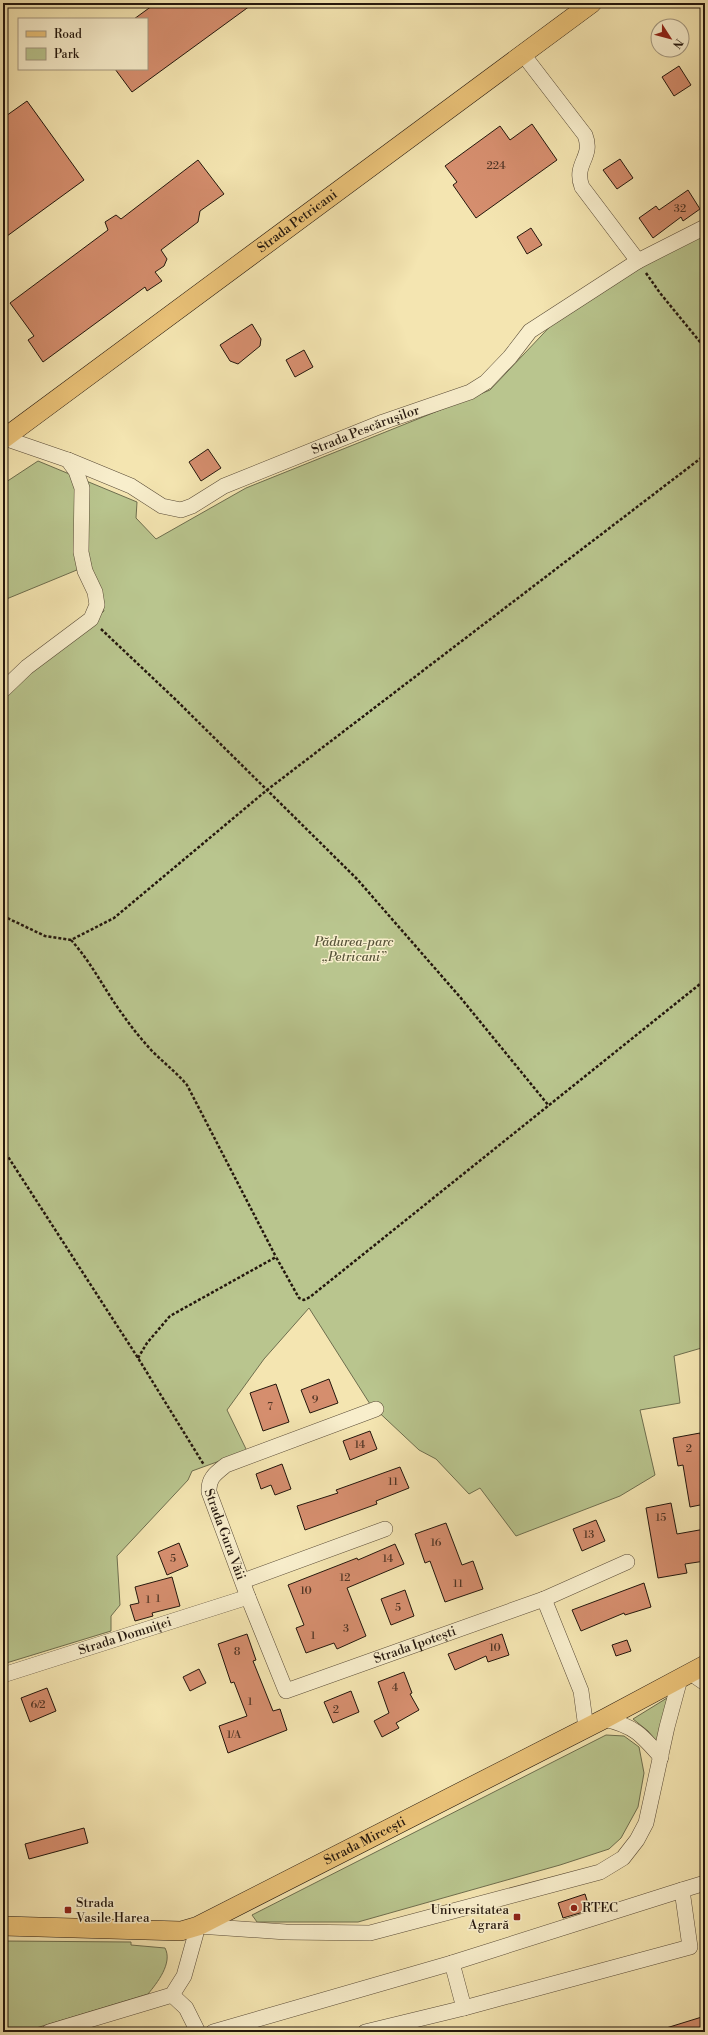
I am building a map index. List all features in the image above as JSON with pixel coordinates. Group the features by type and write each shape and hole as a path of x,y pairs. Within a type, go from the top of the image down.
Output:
{"main road":[{"name":"Strada Petricani","path":"4,439 522,53 592,3"},
{"name":"Strada Mircești","path":"3,1926 181,1931 198,1926 586,1728 695,1675"}],"street":[{"path":"522,53 585,135 588,143 587,152 579,168 578,178 582,187 638,261"},
{"name":"Strada Pescărușilor","path":"4,439 68,460 131,486 162,506 181,510 192,506 224,486 383,422 470,392 486,382 510,357 530,331 638,261 705,227"},
{"path":"3,690 27,667 91,619 97,605 95,592 85,572 81,552 82,488 76,471 68,460"},
{"name":"Strada Gura Văii","path":"286,1691 248,1597 209,1492 209,1485 212,1477 226,1465 376,1409"},
{"path":"243,1581 385,1529"},
{"name":"Strada Ipotești","path":"286,1691 544,1599 627,1562"},
{"name":"Strada Domniței","path":"3,1675 248,1597"},
{"path":"544,1599 580,1691 586,1728"},
{"path":"49,2032 172,1996 184,1976 198,1926 286,1932 370,1933 600,1872 623,1858 637,1840 646,1823 661,1758 695,1675"},
{"path":"604,1719 623,1724 636,1731 661,1758"},
{"path":"213,2032 452,1962 705,1883"},
{"path":"365,2032 464,2008 690,1946 682,1890"},
{"path":"452,1962 464,2008"},
{"path":"172,1996 186,2008 198,2032"}],"path":[{"path":"638,261 660,293 705,348"},
{"path":"3,916 45,936 71,940 114,918 267,790 705,455"},
{"path":"91,619 357,879 460,997 549,1106"},
{"path":"71,940 89,963 122,1014 138,1035 153,1052 173,1068 187,1085 276,1257 299,1298 304,1300 310,1297 705,980"},
{"path":"3,1149 138,1358 212,1477"},
{"path":"138,1358 147,1343 170,1316 276,1257"}],"green space":[{"name":"Pădurea-parc „Petricani”","path":"705,234 705,1347 674,1356 680,1403 640,1410 655,1475 620,1496 516,1536 480,1488 469,1494 436,1459 419,1450 370,1404 309,1308 264,1359 227,1410 247,1451 192,1471 188,1480 117,1556 120,1605 111,1616 111,1631 3,1664 3,697 104,611 89,565 4,600 3,484 38,461 137,502 136,518 156,539 246,488 490,390 559,317 638,266"},
{"path":"667,1698 658,1743 648,1731 633,1719"},
{"path":"606,1735 624,1736 639,1747 644,1773 638,1807 621,1838 609,1849 560,1865 358,1922 257,1922 252,1915"},
{"path":"3,1941 131,1942 131,1945 165,1948 167,1960 163,1972 148,1994 23,2032 3,2032"}],"building":[{"path":"156,3 254,3 132,92 116,70 148,70 148,18 135,18"},
{"path":"679,66 691,85 674,96 662,77"},
{"path":"27,101 84,180 3,239 3,118"},
{"path":"532,124 557,160 476,218 453,185 457,182 445,166 500,126 510,140"},
{"path":"620,159 633,178 617,189 603,170"},
{"path":"198,160 224,194 200,211 198,222 161,250 167,259 164,266 155,272 162,281 147,291 145,287 43,362 28,340 34,336 10,303 108,230 105,222 116,215 121,219"},
{"path":"688,190 700,209 683,221 681,217 653,238 639,218 656,206 659,210"},
{"path":"531,228 542,245 527,254 517,237"},
{"path":"252,324 261,339 260,346 238,364 230,361 220,345"},
{"path":"304,350 313,367 295,377 286,360"},
{"path":"208,449 221,468 201,481 189,462"},
{"path":"329,1379 338,1403 310,1413 301,1390"},
{"path":"276,1384 289,1422 263,1431 250,1393"},
{"path":"370,1431 377,1449 350,1460 343,1441"},
{"path":"700,1433 705,1462 705,1504 690,1507 683,1465 678,1466 673,1438"},
{"path":"282,1464 291,1489 275,1495 271,1485 261,1489 256,1474"},
{"path":"400,1467 409,1488 376,1501 377,1504 305,1530 297,1506 338,1493 336,1490"},
{"path":"671,1503 677,1534 705,1529 705,1561 685,1564 687,1573 658,1578 646,1508"},
{"path":"596,1520 605,1541 582,1551 573,1529"},
{"path":"446,1523 462,1565 473,1561 483,1589 445,1602 430,1561 425,1563 415,1534"},
{"path":"179,1543 188,1566 167,1575 158,1552"},
{"path":"395,1544 404,1564 347,1588 366,1636 337,1649 334,1643 306,1653 296,1628 304,1625 288,1585 357,1558 358,1560"},
{"path":"172,1577 180,1606 152,1613 153,1616 135,1621 130,1605 139,1603 135,1587"},
{"path":"644,1583 651,1607 625,1615 624,1613 581,1631 572,1610"},
{"path":"405,1590 414,1616 391,1625 381,1599"},
{"path":"247,1634 256,1660 253,1661 273,1711 280,1709 287,1730 228,1753 219,1726 247,1716 234,1682 231,1683 218,1644"},
{"path":"502,1634 509,1655 488,1662 486,1656 455,1670 448,1654"},
{"path":"627,1640 631,1651 616,1656 612,1645"},
{"path":"199,1669 206,1683 190,1691 183,1677"},
{"path":"404,1672 412,1693 410,1694 419,1710 396,1723 399,1728 382,1737 374,1721 389,1713 378,1682"},
{"path":"47,1688 56,1711 30,1722 21,1698"},
{"path":"351,1691 359,1712 333,1723 324,1702"},
{"path":"84,1828 88,1843 29,1859 25,1844"},
{"name":"RTEC","path":"585,1894 590,1910 563,1918 558,1903"},
{"path":"705,2016 705,2032 663,2032 663,2029"}],"place":[{"name":"RTEC","path":"574,1908"},
{"name":"Strada Vasile Harea","path":"68,1910"},
{"name":"Universitatea Agrară","path":"517,1917"}]}
